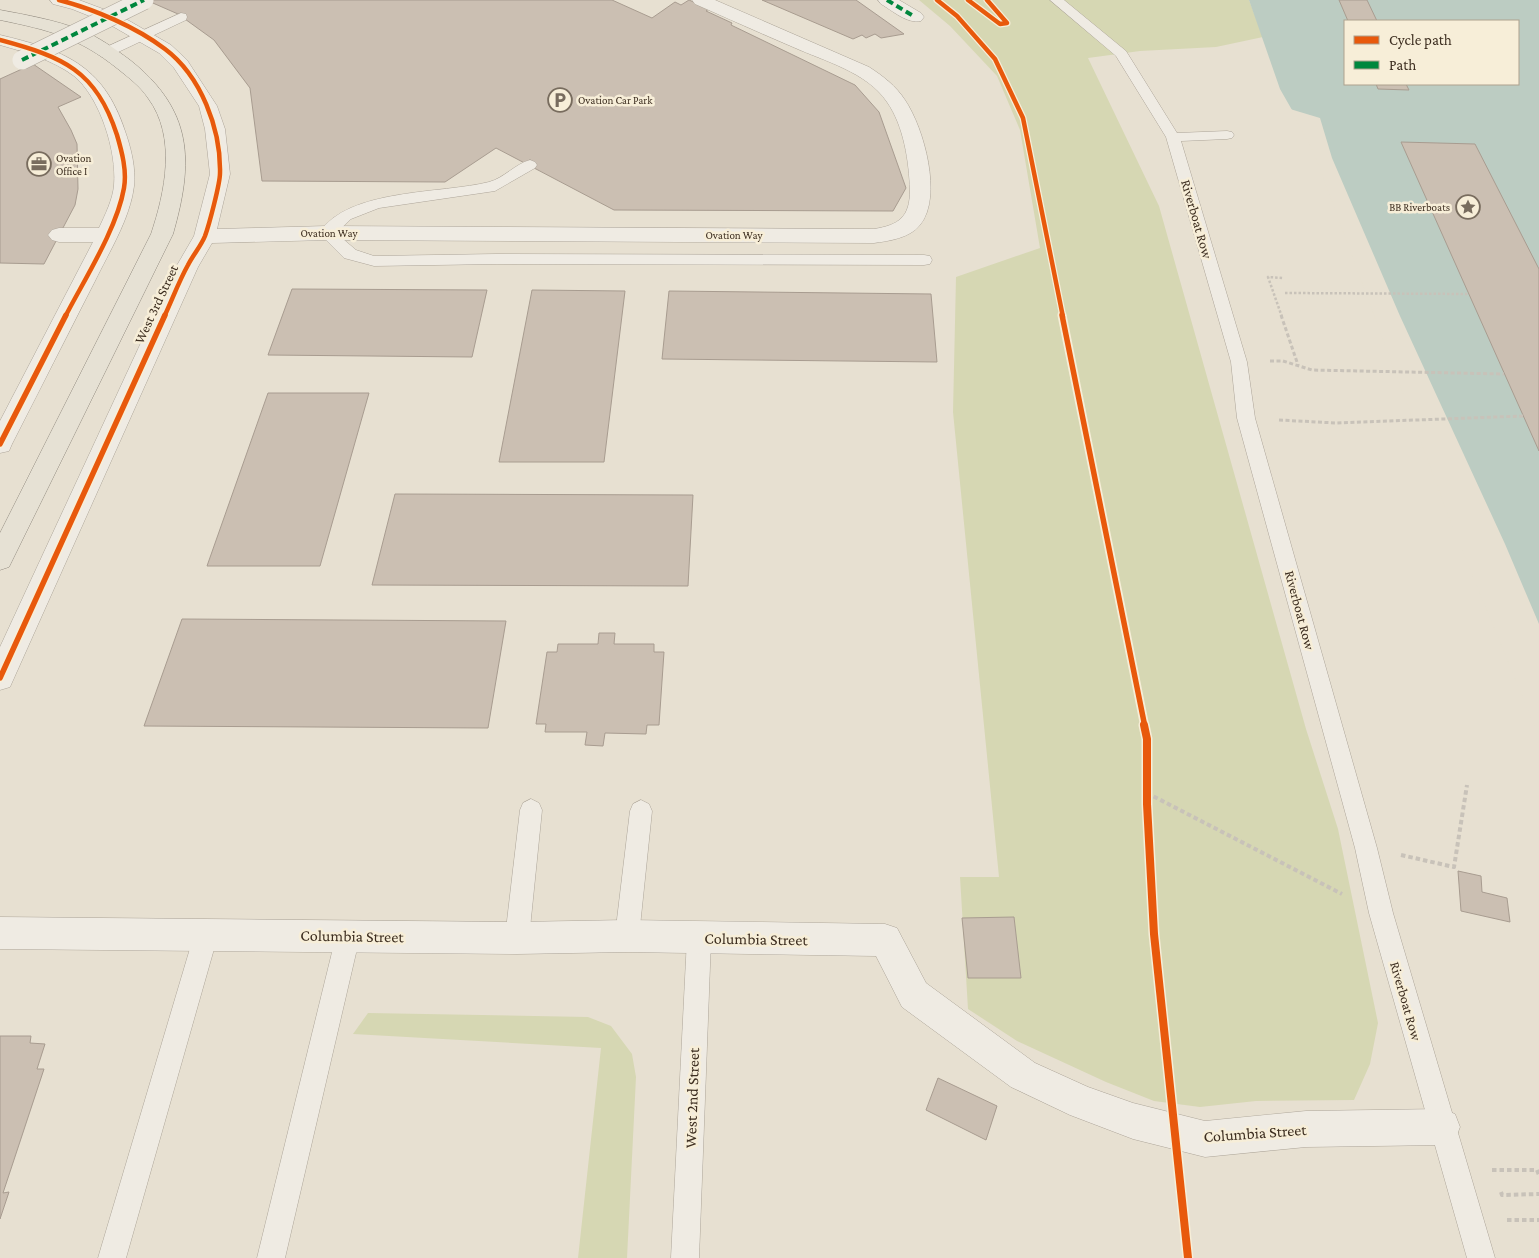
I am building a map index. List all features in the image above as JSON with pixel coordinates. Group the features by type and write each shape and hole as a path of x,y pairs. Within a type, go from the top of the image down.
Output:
{"main road":[{"name":"West 3rd Street","path":"0,15 73,33 107,52 139,76 159,100 172,134 177,169 172,205 162,234 0,559"}],"street":[{"name":"West 3rd Street","path":"0,678 187,267 205,236 220,174 214,130 208,106 181,64 165,49 144,35 113,19 78,5 59,0"},
{"path":"22,60 144,0"},
{"name":"Ovation Way","path":"205,236 327,233 874,236 892,233 905,227 913,219 921,194 915,145 908,122 896,101 878,81 862,71 701,0"},
{"path":"888,0 915,17"},
{"path":"0,40 56,59 81,73 98,90 111,117 119,142 124,186 105,235 0,444"},
{"path":"59,235 105,235"},
{"name":"Columbia Street","path":"0,933 517,938 627,936 885,940 914,995 1023,1075 1082,1103 1133,1121 1205,1139 1306,1129 1442,1127"}],"lane":[{"name":"Riverboat Row","path":"1056,0 1121,54 1173,137 1239,362 1246,418 1366,848 1381,913 1481,1258"},
{"path":"107,52 181,17"},
{"path":"1173,137 1227,135"},
{"path":"530,165 495,186 376,204 346,216 327,233 350,254 374,261 496,259 924,260"},
{"path":"517,938 531,810"},
{"path":"627,936 641,811"},
{"path":"112,1258 206,935"},
{"path":"271,1258 304,1117 326,1036 348,936"},
{"name":"West 2nd Street","path":"685,1258 699,938"}],"path":[{"path":"1282,278 1268,277 1298,366"},
{"path":"1285,293 1469,294"},
{"path":"1239,362 1283,361 1312,370 1504,374"},
{"path":"1246,418 1336,423 1523,416"},
{"path":"1147,784 1147,802"},
{"path":"1431,861 1454,867 1467,785"},
{"path":"1146,793 1381,913"},
{"path":"1495,1177 1492,1169 1537,1170 1539,1175"},
{"path":"1499,1186 1502,1195 1539,1194"}],"green space":[{"path":"919,0 1249,0 1263,37 1216,47 1140,51 1088,58 1159,206 1306,729 1338,829 1378,1023 1370,1064 1354,1100 1256,1101 1200,1107 1154,1101 1106,1082 1017,1041 968,1009 960,877 999,877 953,412 956,277 1040,248 1020,130 997,76 950,26"},
{"path":"368,1013 588,1017 611,1026 632,1054 636,1077 627,1258 578,1258 601,1048 353,1034"}],"shaded area":[{"path":"1249,0 1539,0 1539,731 1316,152 1280,89"}],"pier":[{"path":"1290,109 1320,118 1332,158 1400,316 1505,544 1539,624 1539,734 1451,523 1314,153"}],"building":[{"name":"Ovation Car Park","path":"146,0 612,0 652,18 675,2 681,5 689,0 709,9 706,11 732,23 731,25 855,85 879,112 906,188 893,211 614,210 496,148 445,182 262,181 250,88 214,40 178,14"},
{"path":"762,0 856,0 904,34 881,38 875,34 866,38 862,35 853,39"},
{"path":"1339,0 1367,0 1377,20 1348,20"},
{"name":"Ovation Office I","path":"33,64 81,97 58,107 77,144 78,189 75,205 44,264 0,263 0,79"},
{"path":"1376,85 1406,85 1409,90 1378,89"},
{"name":"BB Riverboats","path":"1401,142 1475,144 1539,269 1539,451"},
{"path":"292,289 487,290 472,357 268,355"},
{"path":"532,290 625,291 604,462 499,462"},
{"path":"669,291 931,294 937,362 662,359"},
{"path":"268,393 369,393 320,566 207,566"},
{"path":"395,494 693,495 688,586 372,585"},
{"path":"182,619 506,621 488,728 144,726"},
{"path":"599,633 615,633 614,644 654,644 654,652 664,652 659,725 647,725 646,734 605,733 603,746 585,745 587,732 545,732 546,724 536,724 547,652 557,652 558,644 598,644"},
{"path":"1458,871 1481,876 1482,892 1507,898 1510,922 1461,911"},
{"path":"1014,917 1021,978 968,978 962,918"},
{"path":"0,1036 31,1036 30,1043 45,1044 37,1069 44,1069 3,1193 9,1192 0,1219"},
{"path":"938,1078 997,1106 986,1140 926,1110"}],"marked path":[{"path":"22,60 144,0"},
{"path":"887,0 915,17"}],"cycle path":[{"path":"0,678 187,267 205,236 220,174 215,129 208,106 181,64 165,49 113,19 78,5 59,0"},
{"path":"937,0 957,16 995,59 1023,118 1147,739 1147,804 1154,934 1188,1258"},
{"path":"968,0 1000,24 1007,23 987,0"},
{"path":"0,40 52,57 72,67 90,82 99,94 114,125 125,174 124,187 117,211 105,238 0,444"}],"place":[{"name":"Ovation Car Park","path":"560,100"},
{"name":"Ovation Office I","path":"39,164"},
{"name":"BB Riverboats","path":"1468,207"}]}
